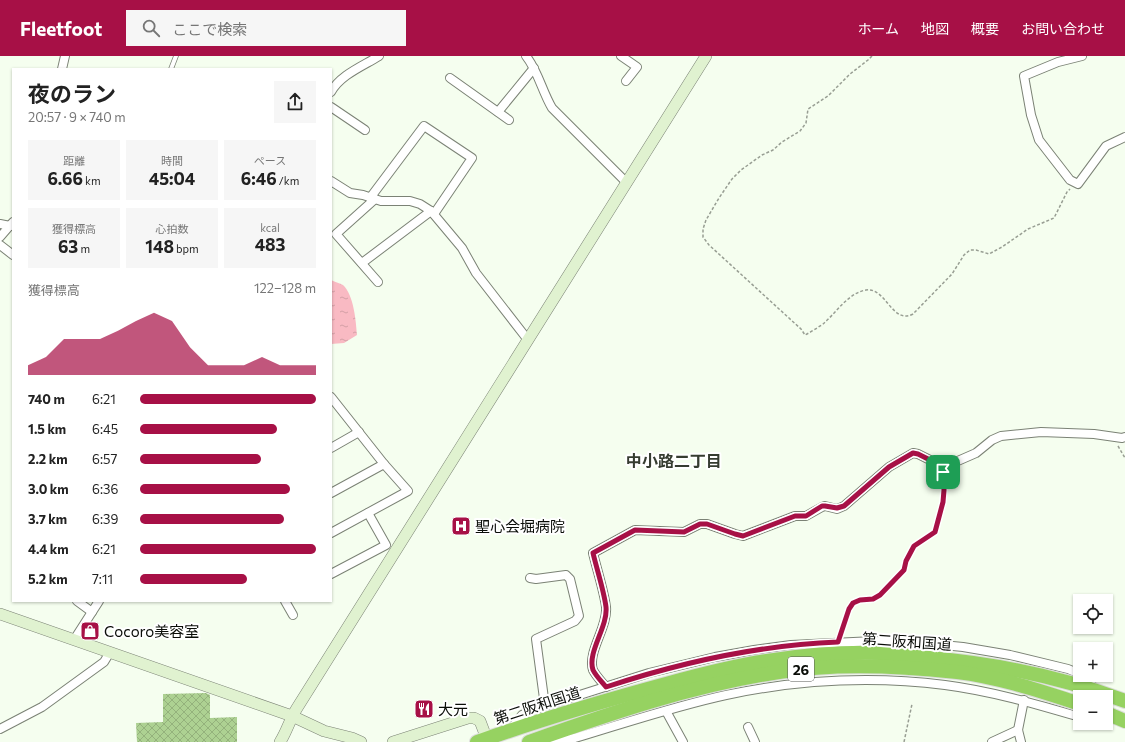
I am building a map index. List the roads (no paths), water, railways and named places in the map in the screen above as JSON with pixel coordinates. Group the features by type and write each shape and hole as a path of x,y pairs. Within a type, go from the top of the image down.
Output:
{"highway":[{"name":"第二阪和国道","path":"484,741 620,696 715,671 767,660 818,655 880,653 948,660 1003,667 1046,676 1096,690"},
{"name":"第二阪和国道","path":"535,740 645,702 699,687 780,671 818,668 880,667 958,672 1015,683 1073,702"},
{"name":"第二阪和国道","path":"1113,696 1125,701"}],"street":[{"path":"62,68 65,56"},
{"path":"332,90 341,80 379,56"},
{"path":"526,56 534,68 547,100 552,108 627,183"},
{"path":"621,56 637,67 626,81"},
{"path":"280,742 292,716 706,56"},
{"path":"1082,56 1058,62 1024,76 1031,115 1039,140 1070,180 1078,184 1106,146 1125,138"},
{"path":"498,112 534,68"},
{"path":"450,78 509,120"},
{"path":"332,108 365,130"},
{"path":"362,263 432,213 472,158 424,126 372,198 336,234 378,282"},
{"path":"332,183 350,193 381,201 410,201 420,204 432,213 462,248 476,274 528,340"},
{"path":"0,224 12,224"},
{"path":"0,237 12,224"},
{"path":"0,245 12,254"},
{"path":"332,401 408,491 332,532"},
{"path":"332,447 359,432"},
{"path":"606,687 593,669 594,653 605,618 606,608 593,553 635,530 684,532 700,524 707,524 743,536 795,516 806,516 822,506 837,508 844,506 889,467 913,453 944,467 976,453 992,440 1001,436 1041,432 1125,437"},
{"path":"332,492 384,464"},
{"path":"332,573 386,546 368,513"},
{"path":"530,578 536,579 566,575 570,579 579,616 575,621 536,639 545,706"},
{"path":"78,602 92,612"},
{"path":"74,640 98,602"},
{"path":"286,602 293,615"},
{"path":"0,614 292,716 324,731 352,738 360,742"},
{"path":"509,732 522,715 545,706 649,673 738,653 791,645 874,641 912,642 962,647 1010,655 1073,671"},
{"path":"0,729 42,707 104,662 110,652"},
{"path":"535,740 561,740 575,738 726,695 796,684 865,680 945,685 979,690 1024,700 1073,715"},
{"path":"1088,682 1096,690"},
{"path":"1021,742 1018,730 1024,700"},
{"path":"666,711 683,742"},
{"path":"393,742 468,718 474,718 480,721 484,741"},
{"path":"748,727 755,742"},
{"path":"992,742 1018,730"}],"lane":[{"path":"171,68 176,56"}],"water":[{"path":"332,280 343,285 347,289 354,309 357,335 344,343 332,344"}],"place":[{"name":"聖心会堀病院","path":"461,526"},
{"name":"Cocoro美容室","path":"90,631"},
{"name":"大元","path":"424,709"}],"district":[{"name":"中小路二丁目","path":"674,460"}]}
